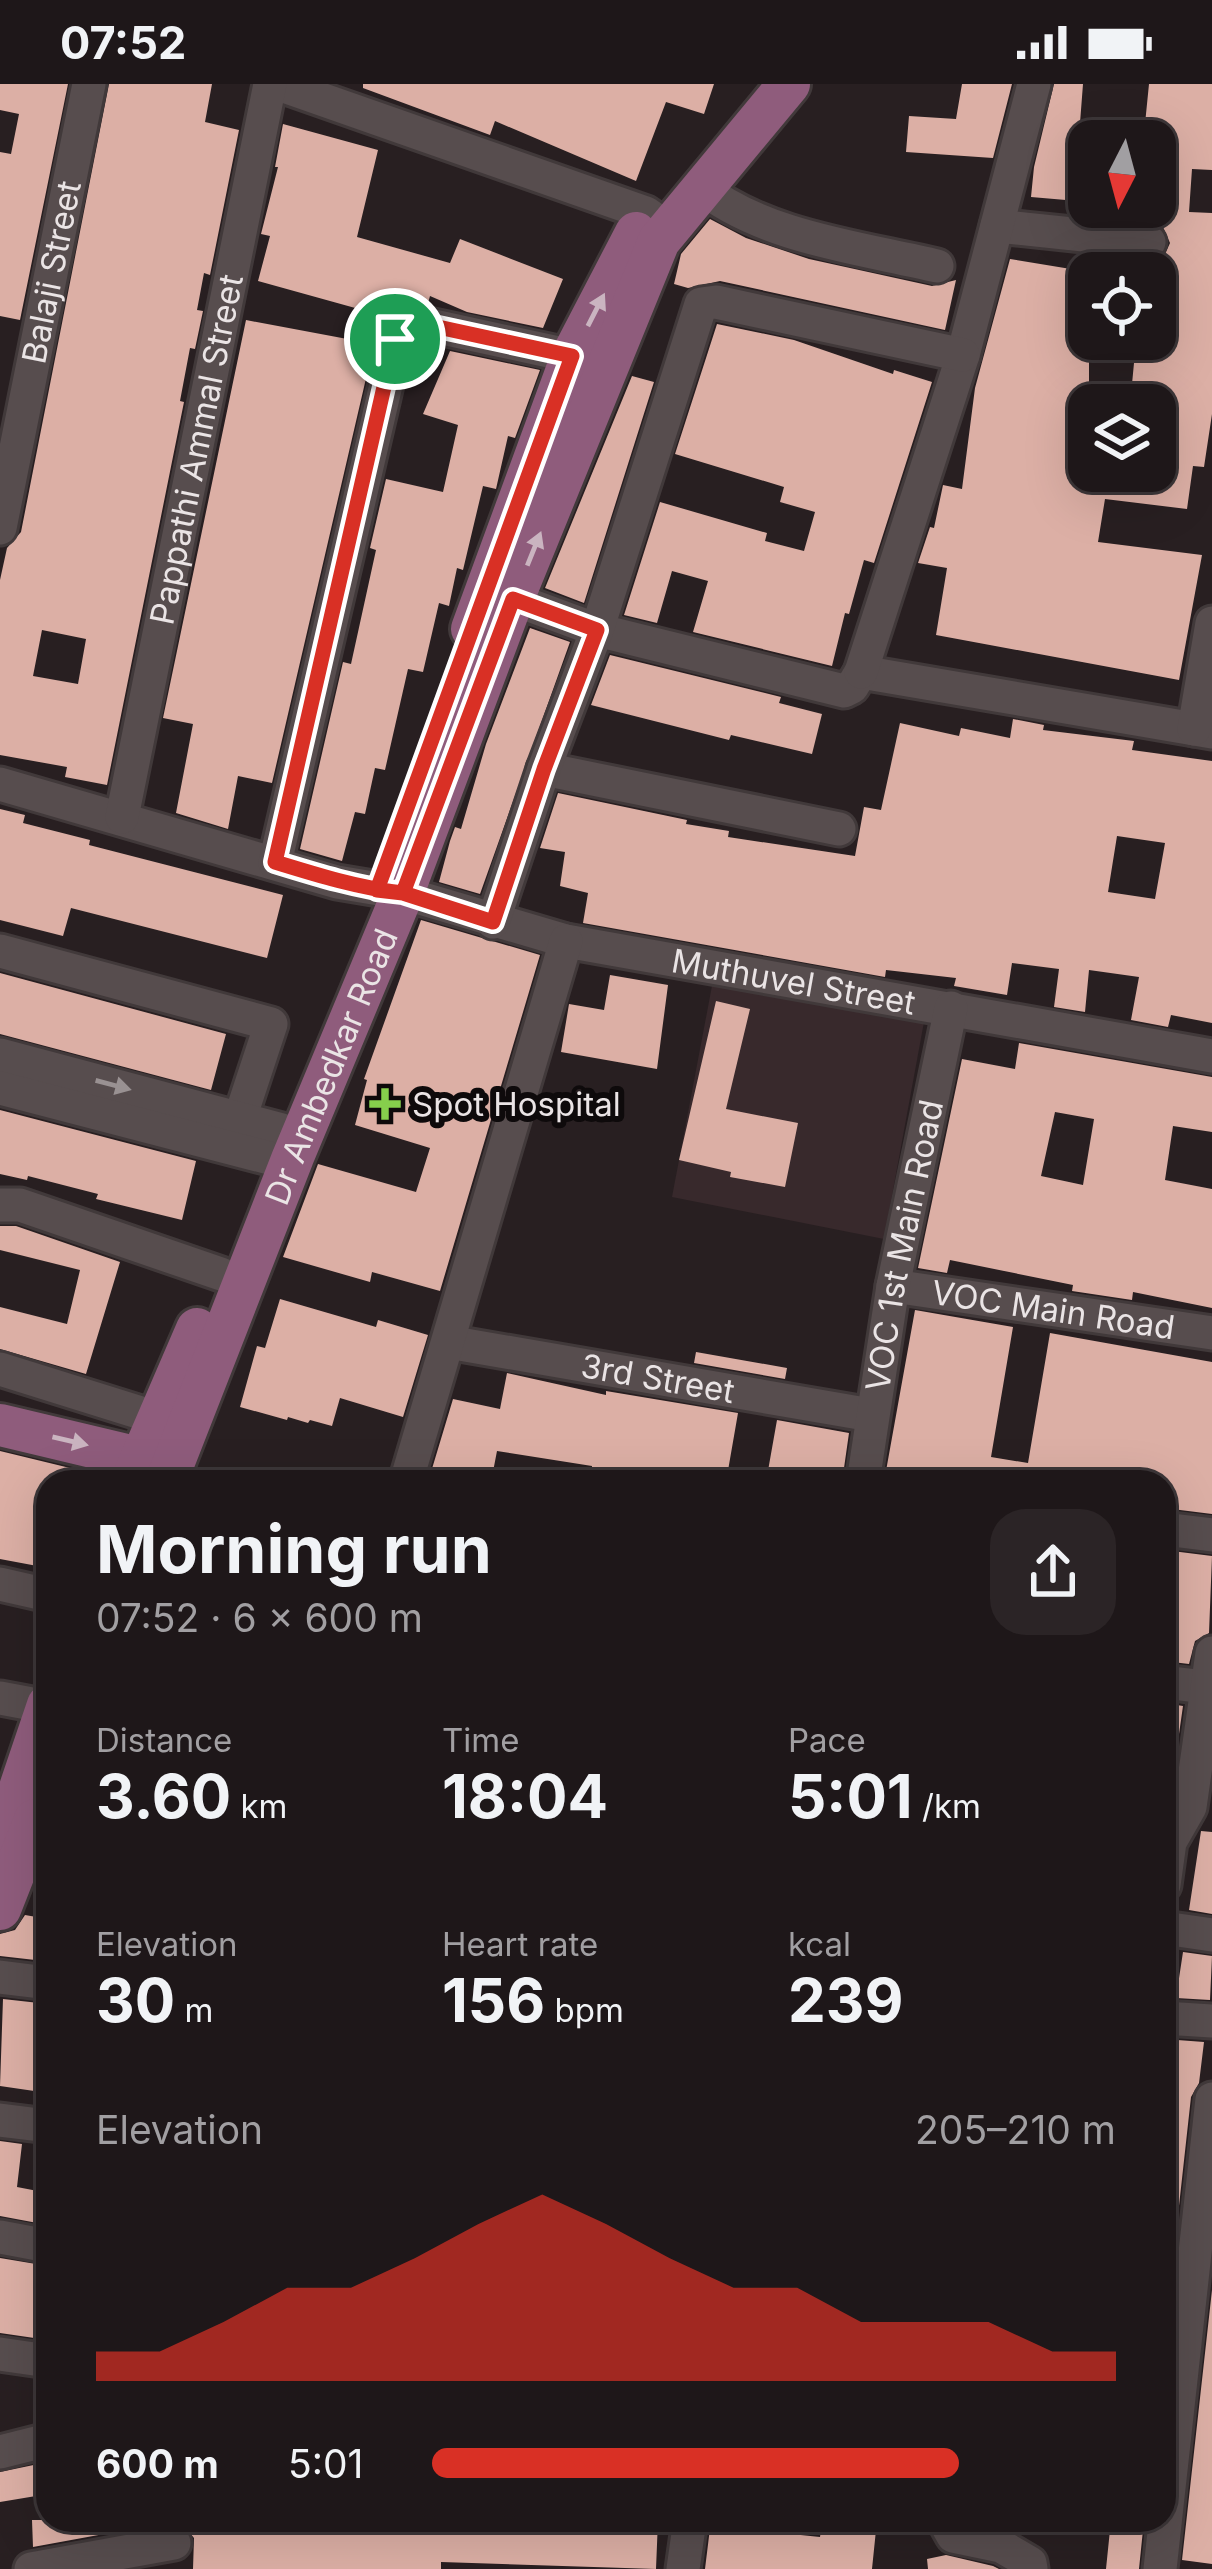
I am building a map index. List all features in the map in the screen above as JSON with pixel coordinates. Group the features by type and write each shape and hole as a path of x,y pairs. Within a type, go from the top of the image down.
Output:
{"main road":[{"path":"390,892 572,356 751,84"},
{"name":"Dr Ambedkar Road","path":"152,1470 157,1418 390,892 513,599 658,241 658,221 701,188 789,84"},
{"name":"Dr Ambedkar Road","path":"153,1470 292,1157 390,892"},
{"path":"0,1425 146,1470"},
{"path":"0,1909 36,1757"},
{"path":"14,1851 36,1809"}],"street":[{"name":"Balaji Street","path":"0,528 89,84"},
{"path":"274,84 658,221"},
{"name":"Pappathi Ammal Street","path":"122,817 274,84"},
{"path":"513,599 597,630 844,691 852,687 861,672 963,355 1034,84"},
{"path":"701,188 758,222 938,266"},
{"path":"997,226 1149,242"},
{"path":"493,922 597,630 701,304 716,302 963,355"},
{"path":"275,862 398,333 406,323 415,322 572,356"},
{"path":"861,672 1203,730 1212,623"},
{"path":"544,769 839,829"},
{"name":"Muthuvel Street","path":"0,784 566,941 1212,1056"},
{"path":"410,1470 566,941"},
{"path":"0,951 271,1024 240,1118"},
{"name":"VOC 1st Main Road","path":"864,1470 893,1286 951,1008"},
{"path":"0,1055 240,1118 278,1144"},
{"path":"0,1088 278,1144"},
{"path":"0,1204 20,1205 220,1274"},
{"name":"VOC Main Road","path":"893,1286 1212,1334"},
{"name":"3rd Street","path":"448,1342 871,1415"},
{"path":"0,1369 157,1418"},
{"path":"1176,1530 1212,1535"},
{"path":"0,1584 36,1592"},
{"path":"1176,1832 1201,1808 1212,1653"},
{"path":"1176,1684 1209,1688"},
{"path":"0,1698 36,1704"},
{"path":"1176,1930 1212,1935"},
{"path":"0,1977 36,1982"},
{"path":"1176,2019 1212,2021"},
{"path":"1176,2424 1212,2099"},
{"path":"0,2120 36,2124"},
{"path":"0,2237 36,2244"},
{"path":"0,2354 36,2359"},
{"path":"0,2452 36,2443"},
{"path":"683,2569 688,2532"},
{"path":"951,2532 1001,2546 1030,2563 1031,2569"},
{"path":"1160,2569 1164,2532"},
{"path":"31,2569 171,2544"}],"shaded area":[{"path":"715,970 926,1011 884,1239 672,1197"}],"building":[{"path":"0,84 68,84 20,320 0,316 0,152 11,154 19,114 0,110"},
{"path":"109,84 212,84 205,122 239,130 210,275 204,273 197,310 203,311 195,349 190,348 180,401 184,402 107,785 65,777 67,767 0,755 0,580 7,548 21,532","holes":["42,630 86,639 78,684 33,676"]},
{"path":"363,84 714,84 704,114 666,102 636,181 495,121 490,135 363,88"},
{"path":"962,84 1012,84 993,158 906,152 909,116 956,119"},
{"path":"1054,84 1083,84 1080,120 1068,120 1068,200 1031,197"},
{"path":"1149,84 1212,84 1212,170 1192,169 1189,212 1212,213 1212,414 1204,467 1193,466 1187,509 1105,499 1098,542 1202,555 1179,680 936,635 947,568 918,563 930,527 934,528 943,485 962,489 975,388 1010,259 1068,269 1068,360 1089,360 1089,384 1068,384 1068,492 1176,492 1176,384 1132,384 1134,363 1100,360 1176,360 1176,252 1166,252 1170,243 1163,228 1176,228 1176,120 1145,120"},
{"path":"283,124 378,150 357,237 450,263 460,239 563,279 543,328 467,312 430,296 428,303 404,302 384,316 258,281 270,236 261,234"},
{"path":"710,219 746,238 809,259 932,286 956,280 945,330 720,281 688,288 674,284 681,254"},
{"path":"246,320 374,344 272,783 238,776 228,829 176,813 193,724 163,718"},
{"path":"717,324 794,340 893,374 894,370 932,382 874,563 864,560 832,666 693,632 708,581 672,571 657,623 624,615 660,502 767,533 765,541 804,551 815,512 780,502 784,487 675,454"},
{"path":"450,351 540,370 515,438 508,436 496,489 483,486 463,570 457,568 449,606 439,603 423,672 408,669 385,770 375,768 365,814 355,812 342,861 300,849 343,662 351,664 386,479 443,492 458,425 423,414"},
{"path":"632,376 654,382 584,603 545,588"},
{"path":"530,628 570,642 480,894 439,882"},
{"path":"610,655 781,697 779,703 822,714 812,754 731,735 729,740 591,705"},
{"path":"1013,719 1044,725 1043,730 1134,741 1132,750 1212,761 1212,1023 1171,1015 1168,1027 1131,1020 1139,977 1089,970 1085,1012 1054,1007 1059,969 1012,963 1007,995 954,986 956,978 886,970 885,977 583,923 588,893 560,886 565,852 540,848 558,793 687,820 686,824 729,831 728,837 855,856 864,807 881,810 900,723 959,736 961,728 1010,738","holes":["1117,836 1165,843 1155,899 1108,892"]},
{"path":"0,809 25,815 23,823 90,840 89,845 283,895 267,958 71,908 63,936 0,920"},
{"path":"421,920 540,955 440,1291 372,1272 370,1282 283,1257 318,1164 416,1192 430,1148 355,1125 364,1079"},
{"path":"0,973 226,1034 211,1090 0,1034"},
{"path":"610,975 668,985 657,1069 561,1052 569,1004 604,1010"},
{"path":"716,1001 750,1009 726,1109 798,1123 785,1187 730,1177 731,1172 679,1160"},
{"path":"1019,1043 1212,1077 1212,1132 1173,1126 1165,1180 1212,1189 1212,1308 1133,1292 1132,1300 1072,1291 1073,1285 950,1260 947,1273 918,1268 962,1059 1015,1069","holes":["1055,1112 1094,1119 1083,1185 1041,1176"]},
{"path":"0,1110 196,1161 182,1220 28,1176 27,1180 0,1174"},
{"path":"0,1226 16,1226 120,1262 86,1374 0,1349 0,1307 67,1324 80,1270 0,1250"},
{"path":"280,1299 376,1327 378,1320 428,1335 403,1417 340,1398 332,1426 240,1407 257,1346 265,1348"},
{"path":"915,1310 1013,1327 991,1457 1028,1463 1050,1333 1212,1362 1212,1514 1176,1510 1176,1470 886,1470"},
{"path":"696,1352 787,1368 785,1379 694,1363"},
{"path":"507,1373 606,1395 606,1391 738,1413 728,1470 592,1470 592,1466 497,1451 493,1470 432,1470 453,1399 500,1409"},
{"path":"777,1420 849,1433 844,1470 768,1470"},
{"path":"0,1451 78,1470 36,1470 36,1566 0,1559"},
{"path":"1176,1552 1212,1556 1209,1633 1195,1641 1189,1664 1176,1662"},
{"path":"1176,1705 1183,1706 1176,1755"},
{"path":"1201,1831 1212,1832 1212,1914 1189,1910"},
{"path":"25,1915 36,1917 36,1960 0,1956 0,1934 15,1930"},
{"path":"1183,1952 1212,1956 1210,2000 1176,1998"},
{"path":"3,1999 36,2003 36,2091 0,2086"},
{"path":"1176,2040 1204,2042 1199,2083 1191,2097 1176,2233"},
{"path":"0,2141 22,2144 17,2187 36,2191 36,2223 0,2216"},
{"path":"0,2258 36,2264 36,2338 0,2333"},
{"path":"1212,2290 1212,2564 1182,2560"},
{"path":"36,2464 36,2496 0,2502 0,2472"},
{"path":"32,2520 36,2520 36,2532 104,2532 104,2534 33,2547"},
{"path":"189,2532 658,2532 656,2569 441,2562 441,2569 193,2569 194,2538"},
{"path":"710,2532 820,2537 821,2532 876,2532 872,2569 705,2569"},
{"path":"1110,2532 1143,2532 1139,2569 1106,2569"},
{"path":"946,2555 999,2569 928,2569 927,2559"}],"place":[{"name":"Spot Hospital","path":"385,1104"}],"route":[{"path":"395,339 275,862 337,881 377,890 403,893 513,599 597,630 493,922 403,893 377,890 572,356 415,322 406,323 395,339"}]}
